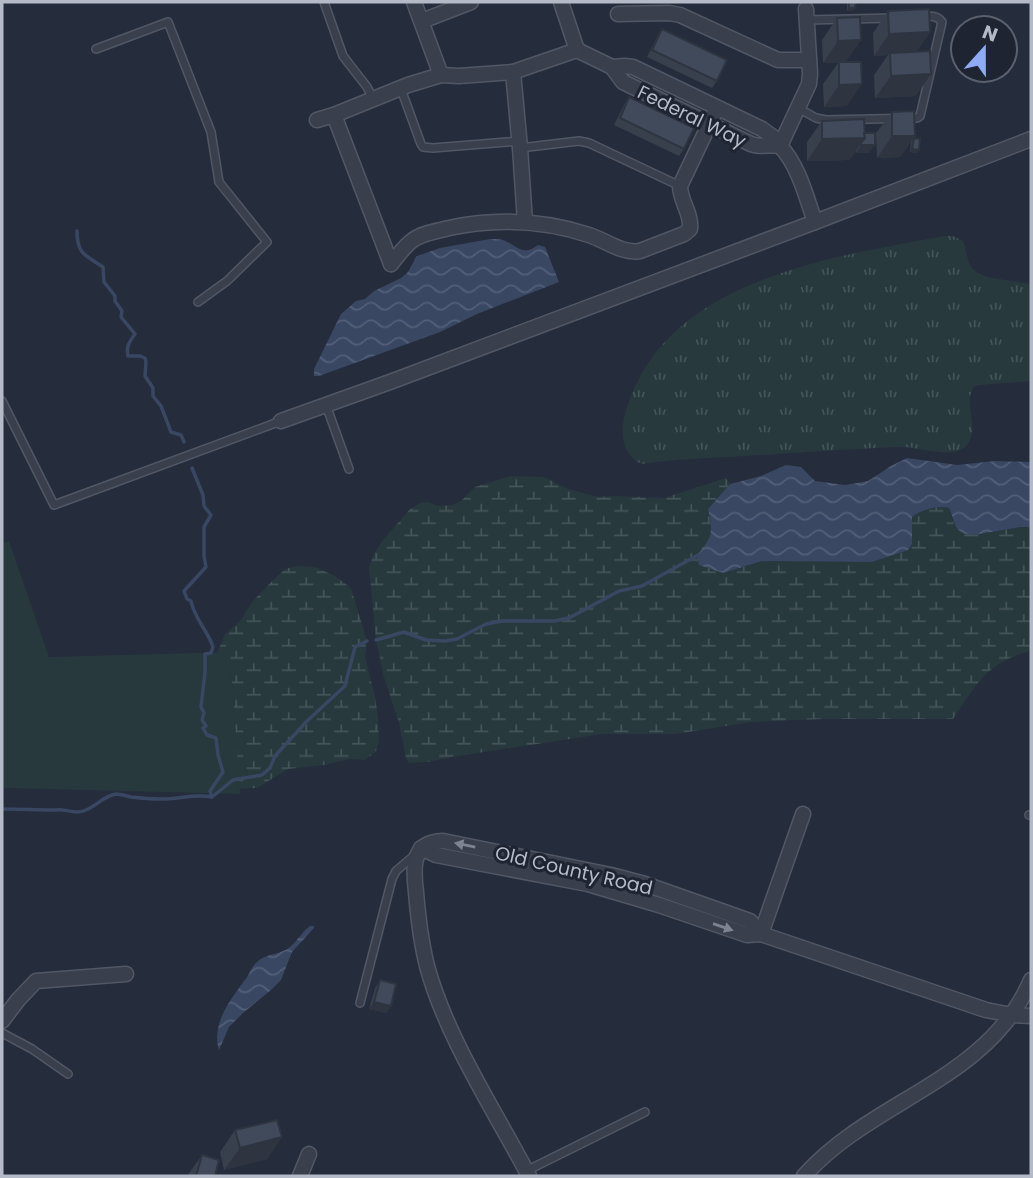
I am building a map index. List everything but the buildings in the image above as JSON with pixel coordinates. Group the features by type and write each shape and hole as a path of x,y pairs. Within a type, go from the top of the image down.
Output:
{"street":[{"path":"414,2 441,75"},
{"path":"422,21 471,2"},
{"path":"317,121 441,75 513,72 577,50 561,2"},
{"path":"618,14 680,15 778,60 809,60"},
{"path":"780,146 809,84 806,15"},
{"name":"Federal Way","path":"577,50 611,67 623,82 710,125 756,146 780,146"},
{"name":"Federal Way","path":"611,67 633,67 762,129 773,137 788,154 815,222"},
{"path":"513,72 525,222"},
{"path":"334,115 391,264 412,240 440,230 471,224 525,222 560,227 635,252 684,234 690,229 690,219 680,186 717,108"},
{"path":"281,421 1031,139"},
{"path":"761,934 803,814"},
{"path":"419,851 415,891 428,968 464,1056 528,1173"},
{"name":"Old County Road","path":"419,851 542,867 602,888 687,906 747,935 761,934 998,1013 1031,1016"},
{"path":"2,1021 36,981 126,974"},
{"path":"804,1176 853,1132 964,1062 992,1038 1012,1015 1031,980"},
{"path":"300,1176 309,1154"}],"lane":[{"path":"324,2 343,56 373,99"},
{"path":"798,108 816,118 826,120 917,118 920,116 942,22 933,16 806,15"},
{"path":"96,49 168,22 211,132 219,182 267,242 228,281 198,302"},
{"path":"400,88 424,147 579,141 589,143 680,186"},
{"path":"2,401 54,505 281,421"},
{"path":"326,405 349,469"},
{"path":"360,1003 392,879 396,871 419,851"},
{"path":"2,1033 68,1074"},
{"path":"528,1173 645,1112"}],"green space":[{"path":"953,236 963,241 970,265 977,272 991,278 1031,285 1031,381 973,387 970,396 972,434 967,445 961,450 945,452 908,447 881,448 642,464 627,451 623,439 624,419 643,372 672,335 710,306 753,284 801,267 850,254"},
{"path":"510,476 544,477 568,489 598,497 664,498 726,478 730,484 708,509 710,534 707,544 698,556 723,573 762,561 872,562 908,549 912,544 912,517 934,508 949,508 954,524 974,535 1031,527 1031,651 1009,658 984,676 953,719 752,722 675,734 602,734 409,763 376,640 369,567 383,540 409,510 420,503 428,502 438,506 453,505 475,487"},
{"path":"9,541 49,657 230,652 240,794 2,790 2,544"},
{"path":"297,566 315,567 335,576 351,588 367,641 365,657 375,697 379,741 376,751 365,760 350,759 288,769 257,788 232,789 216,656 225,634 240,621 253,601 285,569"}],"water":[{"path":"490,239 503,240 524,250 538,245 545,247 559,282 477,314 440,332 314,376 314,369 341,314 356,301 365,299 374,291 401,278 420,255 440,248"},
{"path":"907,458 957,465 995,461 1031,462 1031,527 967,534 956,527 949,508 935,508 912,517 912,544 908,550 872,562 762,561 723,573 699,565 697,555 710,534 708,509 730,484 761,476 786,465 801,467 815,481 845,485 868,481"},
{"path":"310,926 314,928 292,952 281,980 229,1027 219,1050 217,1040 223,1013 253,966 265,957 287,949"}],"waterway":[{"path":"77,231 80,249 103,267 104,282 115,296 115,301 122,311 121,317 135,334 128,345 128,356 145,358 145,376 153,388 153,396 161,406 171,432 181,435 184,442"},
{"path":"192,468 203,495 204,506 211,515 204,527 206,567 184,591 213,647 211,653 205,654 201,707 204,713 202,720 206,726 203,728 207,735 216,738 223,772 210,791 212,797"},
{"path":"376,640 404,632 426,640 445,641 457,639 486,624 502,621 554,621 569,618 619,591 642,586 698,555"},
{"path":"2,809 77,812 116,794 155,799 212,797 233,780 262,775 270,768 275,756 307,721 345,686 355,647 367,641"}]}
